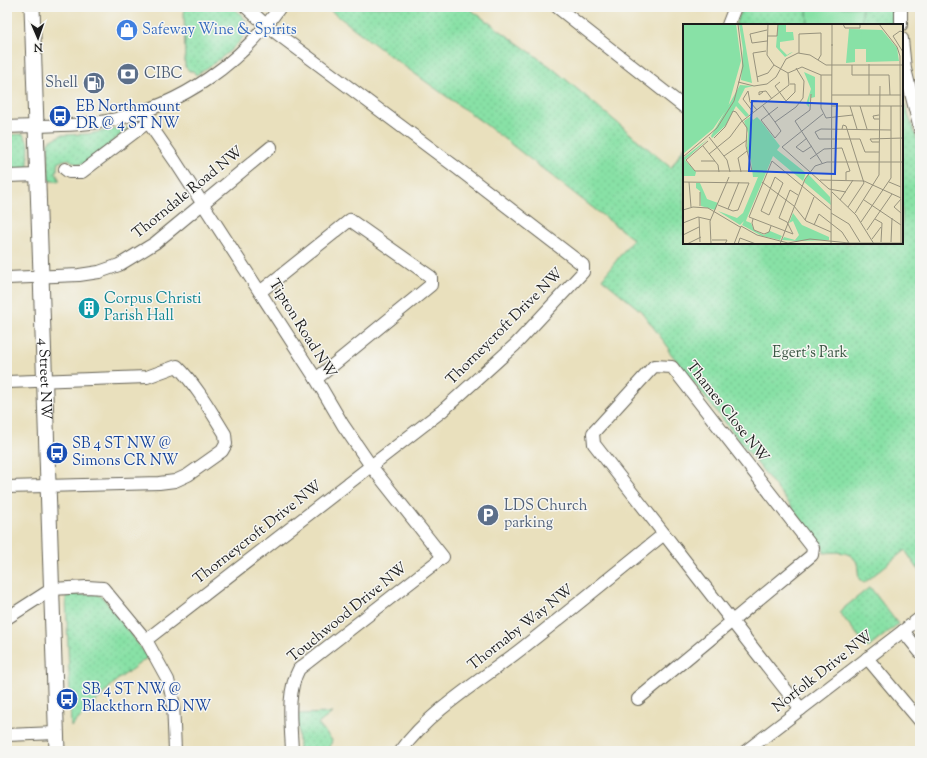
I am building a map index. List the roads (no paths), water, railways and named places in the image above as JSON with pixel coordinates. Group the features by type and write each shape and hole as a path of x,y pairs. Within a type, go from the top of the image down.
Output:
{"main road":[{"name":"4 Street NW","path":"32,7 57,751"}],"street":[{"name":"Thorneycroft Drive NW","path":"146,640 442,411 485,373 546,312 583,272 583,265 457,168 267,26 246,7"},
{"path":"65,169 69,172 82,172 146,117 219,73 267,26 280,7"},
{"path":"557,7 683,107"},
{"path":"728,24 735,7"},
{"path":"901,7 901,24"},
{"path":"903,46 907,76 920,129"},
{"path":"7,127 146,117"},
{"name":"Tipton Road NW","path":"146,117 316,379 342,425 371,466 443,557"},
{"name":"Thorndale Road NW","path":"7,278 79,275 99,272 119,265 155,243 271,146"},
{"path":"7,176 38,175"},
{"path":"260,292 350,220 431,277 431,286 316,379"},
{"path":"7,382 148,376 177,366 204,399 227,440 222,451 188,475 175,480 159,483 7,487"},
{"name":"Thames Close NW","path":"733,622 812,555 813,548 672,367 654,366 593,434 594,444 664,534 801,709"},
{"name":"Thornaby Way NW","path":"401,751 407,742 442,709 532,641 664,534"},
{"name":"Touchwood Drive NW","path":"292,751 292,681 299,669 443,557"},
{"path":"7,618 52,589 87,587 103,588 146,640 170,685 173,701 175,751"},
{"name":"Norfolk Drive NW","path":"746,751 920,618"},
{"path":"638,699 733,622"},
{"path":"903,631 920,652"},
{"path":"867,658 920,721"},
{"path":"7,735 56,733"}],"place":[{"name":"Safeway Wine & Spirits","path":"127,30"},
{"name":"CIBC","path":"128,74"},
{"name":"Shell","path":"94,83"},
{"name":"EB Northmount DR @ 4 ST NW","path":"60,116"},
{"name":"Corpus Christi Parish Hall","path":"89,308"},
{"name":"SB 4 ST NW @ Simons CR NW","path":"57,453"},
{"name":"LDS Church parking","path":"488,515"},
{"name":"SB 4 ST NW @ Blackthorn RD NW","path":"67,699"}],"park label":[{"name":"Egert's Park","path":"810,353"}]}
